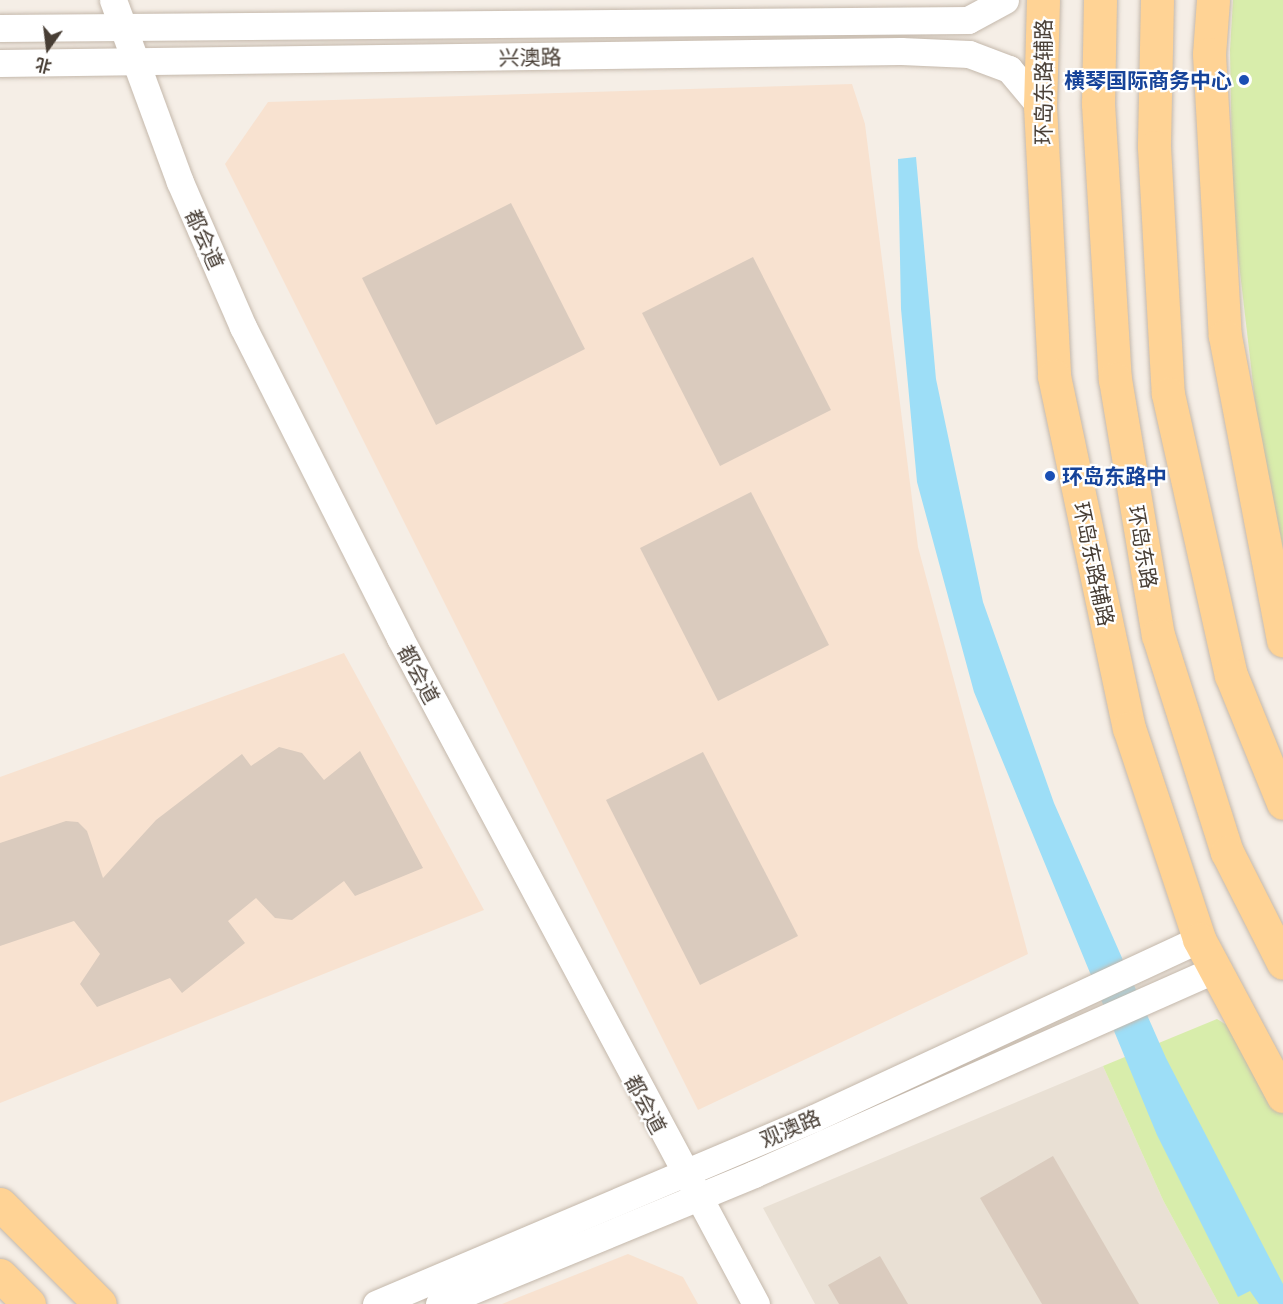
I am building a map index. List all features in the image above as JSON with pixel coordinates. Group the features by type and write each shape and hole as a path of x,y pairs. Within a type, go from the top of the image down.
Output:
{"main road":[{"name":"环岛东路辅路","path":"1043,0 1040,106 1054,376 1129,728 1199,939 1283,1096"},
{"name":"环岛东路","path":"1101,0 1098,105 1115,379 1158,635 1227,852 1283,963"},
{"path":"1157,0 1154,147 1168,394 1231,675 1283,803"},
{"path":"1213,0 1209,54 1225,336 1283,641"},
{"path":"0,1204 100,1304"},
{"path":"0,1275 28,1304"}],"street":[{"name":"都会道","path":"113,0 121,27 180,182 243,327 400,638 683,1173 756,1304"},
{"name":"兴澳路","path":"0,28 121,27 627,11 968,20 1005,0"},
{"name":"兴澳路","path":"0,63 137,64 901,51 969,54 1010,69 1040,106"},
{"name":"观澳路","path":"376,1304 814,1118 1199,939"},
{"name":"观澳路","path":"439,1304 698,1198 1216,969"}],"shaded area":[{"path":"852,84 865,124 918,547 1028,954 698,1110 225,164 268,102"},
{"path":"344,653 484,910 0,1103 0,777"},
{"path":"1103,1066 1163,1200 1219,1304 815,1304 763,1208"},
{"path":"628,1254 683,1277 698,1304 502,1304"}],"green space":[{"path":"1233,0 1283,0 1283,548 1257,418 1233,212 1230,50"},
{"path":"1217,1019 1230,1027 1283,1095 1283,1304 1219,1304 1163,1200 1103,1066"}],"water":[{"path":"916,157 936,379 983,602 1054,803 1166,1058 1283,1284 1283,1304 1259,1304 1250,1291 1238,1297 1157,1135 974,692 917,482 901,309 898,159"}],"building":[{"path":"511,203 585,349 436,425 362,278"},
{"path":"753,257 831,410 720,466 642,313"},
{"path":"751,492 829,645 718,701 640,548"},
{"path":"279,747 302,753 324,780 360,751 423,868 355,896 344,881 292,920 275,918 256,898 228,921 245,943 182,993 170,978 97,1007 80,984 100,954 74,921 0,946 0,843 66,821 78,822 87,831 103,878 156,820 242,754 251,766"},
{"path":"703,752 798,936 700,985 606,800"},
{"path":"1053,1156 1139,1304 1042,1304 980,1198"},
{"path":"880,1256 908,1304 839,1304 828,1285"}],"place":[{"name":"横琴国际商务中心","path":"1244,80"},
{"name":"环岛东路中","path":"1050,476"}]}
